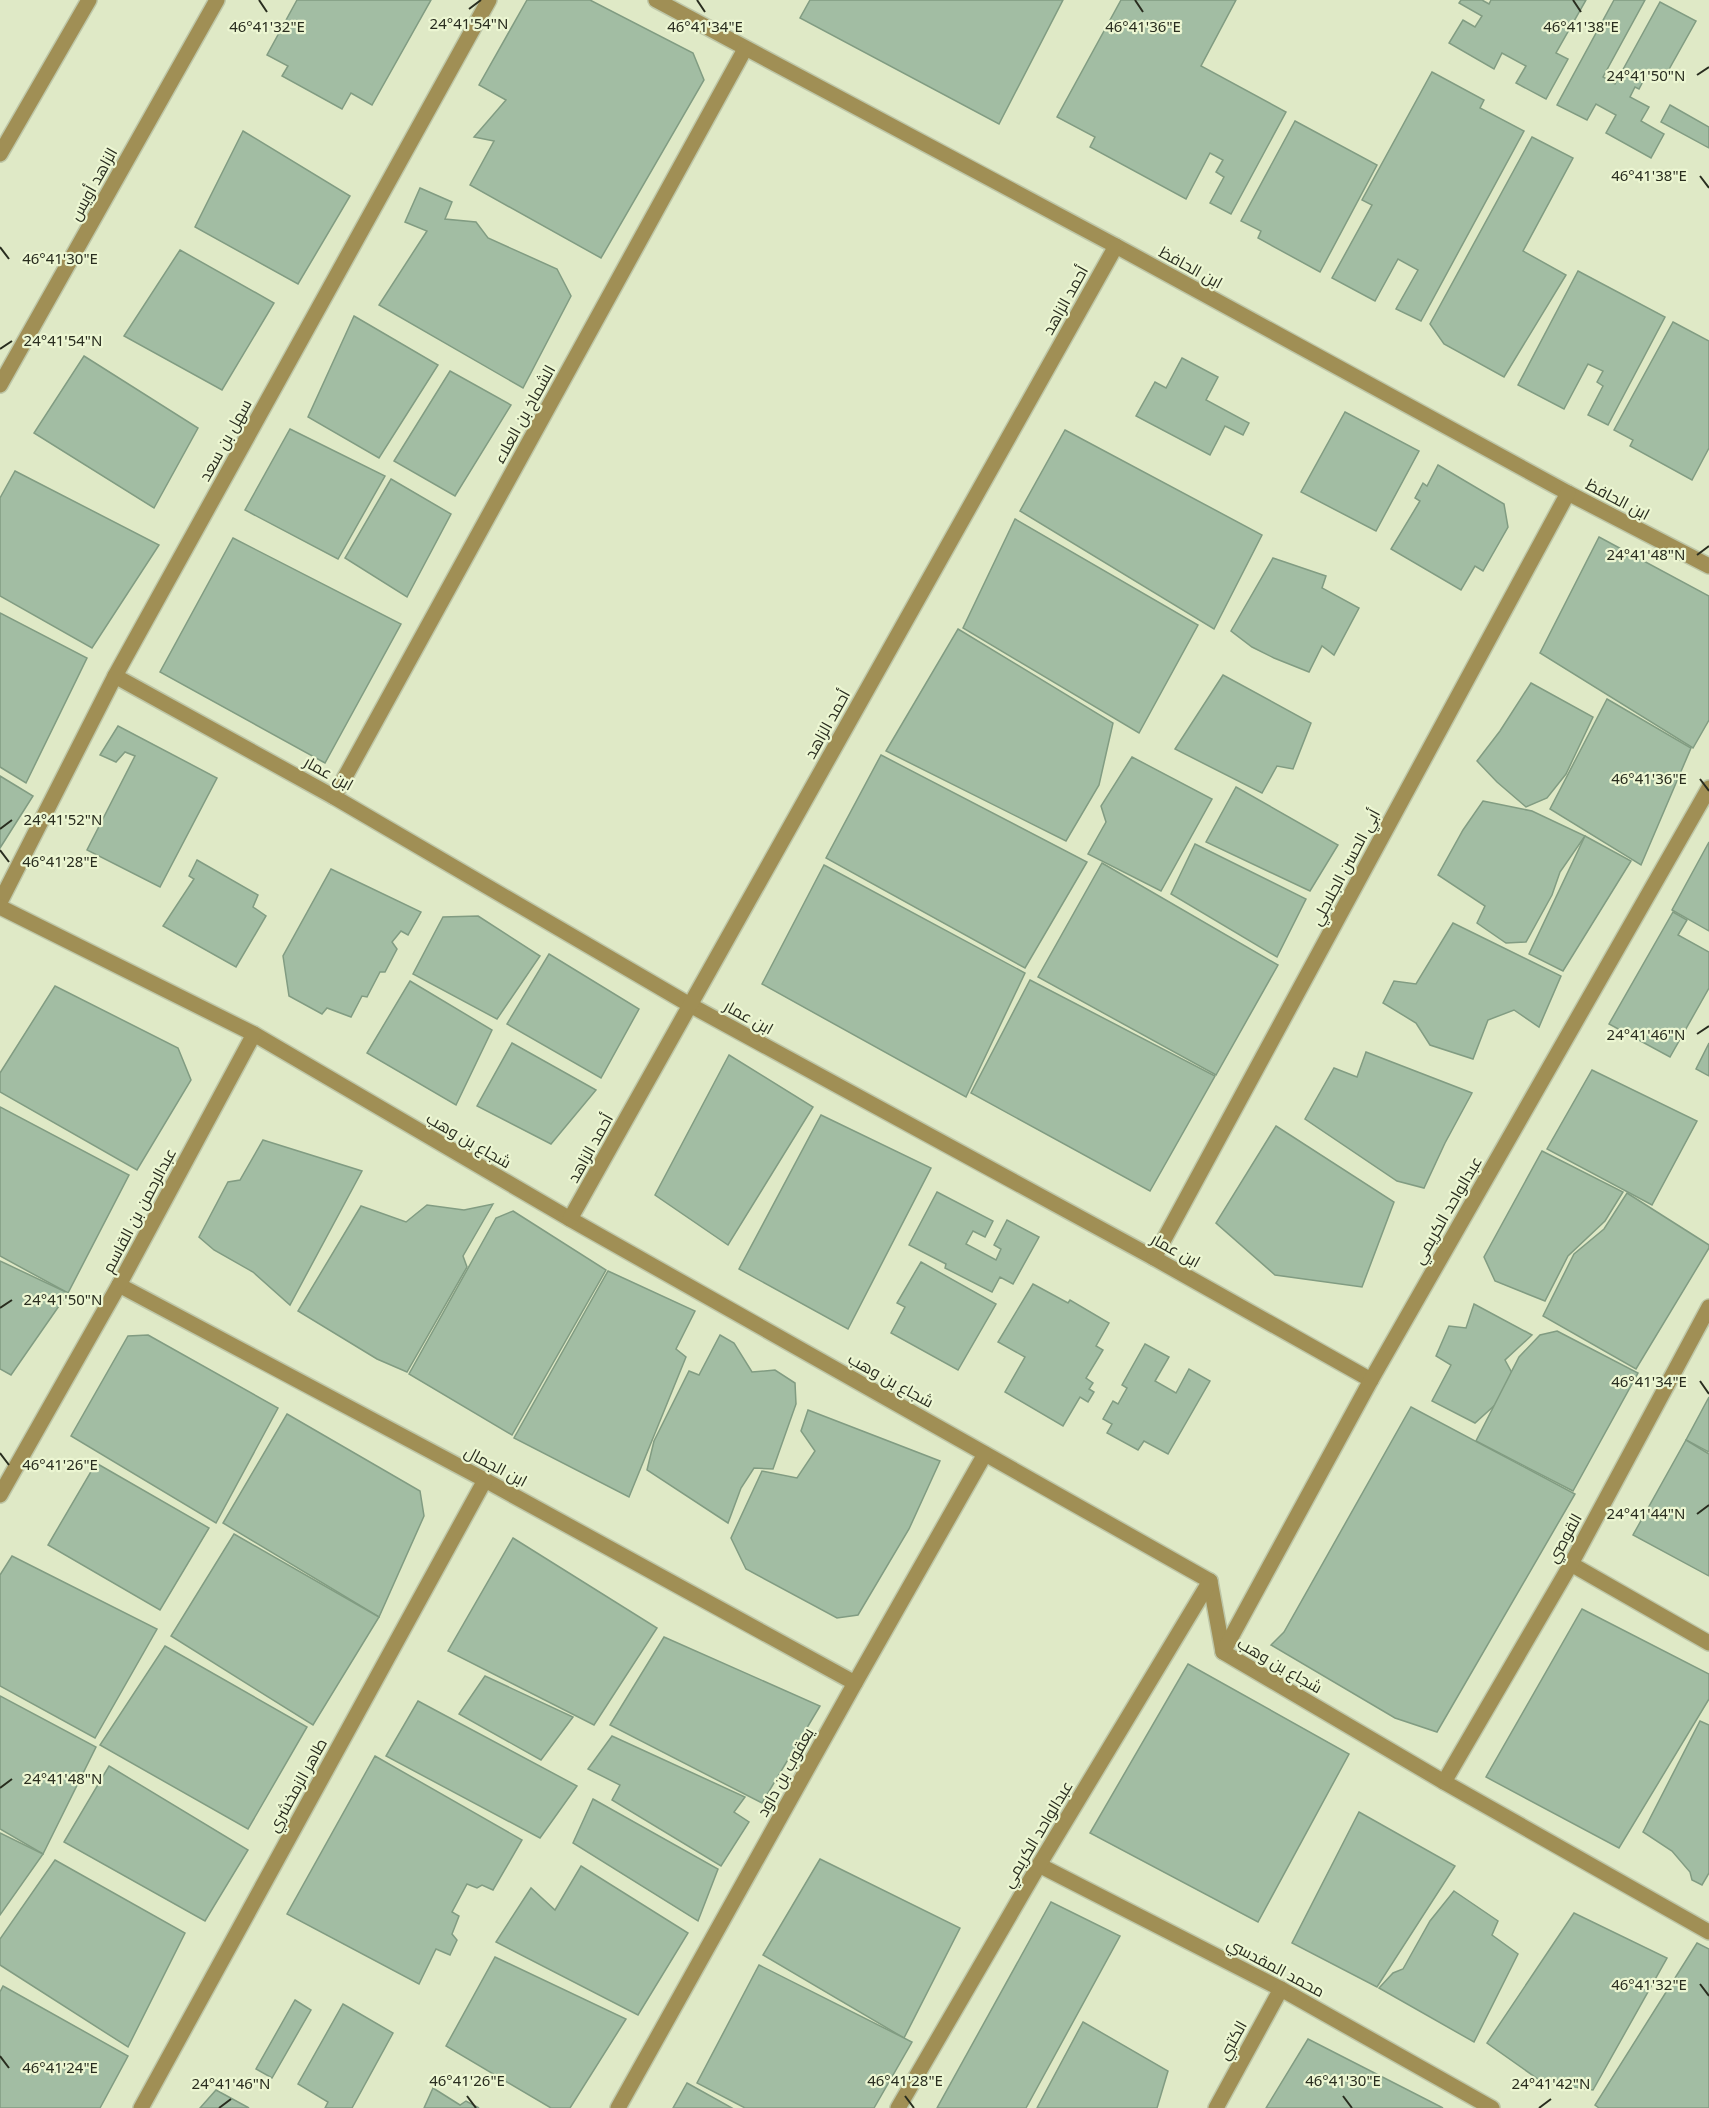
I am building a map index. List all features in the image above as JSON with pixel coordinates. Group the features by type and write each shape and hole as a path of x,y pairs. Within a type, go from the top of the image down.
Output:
{"street":[{"path":"0,154 89,0"},
{"name":"الزاهد أويس","path":"0,385 217,0"},
{"name":"سهل بن سعد","path":"0,902 115,676 489,0"},
{"name":"ابن الحافظ","path":"656,0 1116,246 1568,493 1709,566"},
{"name":"الشماخ بن العلاء","path":"334,796 745,49"},
{"name":"أحمد الزاهد","path":"570,1220 1116,246"},
{"name":"أبي الحسن الجلاجلي","path":"1154,1258 1568,493"},
{"name":"ابن عمار","path":"115,676 334,796 690,1005 1154,1258 1371,1380"},
{"name":"عبدالواحد الكريمي","path":"1223,1652 1371,1380 1709,788"},
{"name":"شجاع بن وهب","path":"0,907 254,1034 570,1220 1210,1581 1223,1652 1443,1782 1709,1932"},
{"name":"عبدالرحمن بن القاسم","path":"0,1495 119,1285 254,1034"},
{"name":"ابن الجمال","path":"119,1285 485,1480 855,1683"},
{"name":"القوصي","path":"1443,1782 1571,1563 1709,1307"},
{"name":"يعقوب بن داود","path":"618,2108 985,1454"},
{"name":"طاهر الزمخشري","path":"141,2108 485,1480"},
{"path":"1571,1563 1709,1643"},
{"name":"عبدالواحد الكريمي","path":"898,2108 1210,1581"},
{"name":"محمد المقدسي","path":"1040,1865 1281,1989 1492,2108"},
{"name":"الكتبي","path":"1216,2108 1281,1989"}],"building":[{"path":"297,0 431,0 372,105 351,93 342,109 282,76 288,66 267,55"},
{"path":"527,0 590,0 693,53 704,80 601,258 470,185 494,141 474,137 506,100 479,85"},
{"path":"810,0 1063,0 999,124 800,18"},
{"path":"1121,0 1236,0 1201,66 1286,112 1231,214 1210,203 1224,177 1216,172 1223,160 1210,153 1186,199 1090,147 1095,137 1057,117"},
{"path":"1461,0 1482,0 1489,4 1491,0 1586,0 1556,53 1568,59 1546,99 1516,83 1526,66 1502,53 1494,69 1449,43 1463,20 1475,27 1482,16 1459,3"},
{"path":"1614,0 1645,0 1603,77 1615,84 1660,2 1696,21 1663,80 1648,72 1639,89 1635,87 1630,97 1649,107 1641,121 1664,134 1651,158 1606,133 1616,115 1596,104 1587,120 1557,105"},
{"path":"1432,72 1484,100 1480,108 1524,131 1421,321 1396,309 1418,270 1398,259 1375,301 1332,278 1372,205 1362,200"},
{"path":"1670,105 1709,127 1709,148 1661,122"},
{"path":"1295,121 1377,165 1320,272 1258,238 1261,231 1241,221"},
{"path":"243,131 350,196 298,284 195,227"},
{"path":"1532,137 1573,158 1523,251 1566,275 1504,377 1444,344 1430,324"},
{"path":"420,188 452,202 445,219 476,222 488,238 557,269 571,296 523,388 379,305 427,231 405,222"},
{"path":"180,250 274,303 222,390 124,336"},
{"path":"1578,271 1665,317 1608,425 1588,415 1603,386 1597,382 1603,371 1588,364 1564,409 1518,385"},
{"path":"354,316 438,365 379,458 308,417"},
{"path":"1673,322 1709,341 1709,448 1692,480 1630,446 1633,440 1614,430"},
{"path":"84,356 198,428 154,508 34,433"},
{"path":"1182,358 1218,377 1206,400 1249,423 1243,435 1225,426 1210,455 1136,416 1155,382 1166,388"},
{"path":"450,371 511,405 455,496 394,461"},
{"path":"1345,412 1419,451 1376,531 1301,492"},
{"path":"290,429 385,476 338,559 245,510"},
{"path":"1065,430 1262,535 1214,629 1020,511"},
{"path":"1438,465 1504,504 1508,527 1483,571 1475,566 1461,590 1391,549 1420,501 1415,498 1423,483 1427,486"},
{"path":"15,471 159,545 92,648 0,596 0,498"},
{"path":"391,479 451,514 407,597 345,558"},
{"path":"1015,519 1198,625 1139,733 963,628"},
{"path":"1599,537 1709,596 1709,720 1693,748 1540,653"},
{"path":"233,538 401,624 325,763 160,672"},
{"path":"1273,558 1326,576 1322,588 1359,608 1334,655 1322,646 1309,672 1252,647 1231,631"},
{"path":"0,613 87,658 26,783 0,767"},
{"path":"958,629 1113,723 1099,785 1066,841 886,751"},
{"path":"1223,675 1311,723 1293,769 1277,766 1262,793 1175,749"},
{"path":"1531,683 1593,717 1566,774 1547,798 1526,807 1477,761 1500,731"},
{"path":"1607,699 1691,748 1641,865 1550,809"},
{"path":"118,726 217,778 160,887 87,850 135,756 125,752 116,762 100,755"},
{"path":"881,755 1087,862 1025,968 826,858"},
{"path":"1132,757 1212,799 1161,891 1088,854 1106,822 1101,806"},
{"path":"0,776 33,796 0,848"},
{"path":"1236,787 1338,845 1310,891 1206,842"},
{"path":"1483,801 1532,811 1585,836 1560,872 1552,895 1526,942 1506,943 1477,923 1485,906 1438,875 1463,830"},
{"path":"1585,836 1631,861 1563,971 1529,954"},
{"path":"1709,842 1709,931 1672,910"},
{"path":"1195,844 1306,899 1277,957 1171,894"},
{"path":"197,860 258,895 253,907 266,916 236,967 163,926 194,879 189,876"},
{"path":"1102,863 1278,965 1216,1075 1038,977"},
{"path":"824,865 1025,973 966,1097 762,984"},
{"path":"331,869 421,912 408,935 401,931 392,942 397,949 385,972 380,972 367,997 362,996 351,1017 327,1008 322,1014 289,996 283,956"},
{"path":"1673,912 1687,920 1678,935 1709,952 1709,988 1670,1057 1609,1024"},
{"path":"478,916 540,956 497,1019 413,974 443,917"},
{"path":"1453,923 1561,976 1539,1027 1514,1010 1488,1020 1473,1059 1430,1045 1416,1023 1383,1003 1394,981 1416,984"},
{"path":"549,954 639,1009 601,1078 507,1024"},
{"path":"1030,980 1215,1076 1150,1191 971,1093"},
{"path":"410,981 492,1030 456,1105 367,1053"},
{"path":"55,986 178,1048 191,1080 137,1170 0,1092 0,1073"},
{"path":"512,1043 596,1090 551,1144 477,1106"},
{"path":"1709,1043 1709,1076 1696,1069"},
{"path":"1366,1052 1472,1093 1424,1188 1397,1181 1305,1119 1334,1068 1357,1077"},
{"path":"729,1055 813,1107 728,1245 655,1195"},
{"path":"1592,1070 1697,1121 1652,1205 1547,1149"},
{"path":"0,1107 129,1175 68,1293 0,1256"},
{"path":"821,1115 931,1168 848,1329 739,1269"},
{"path":"1276,1126 1394,1202 1362,1287 1275,1275 1216,1223"},
{"path":"263,1140 362,1171 290,1305 253,1272 214,1250 199,1237 228,1182 240,1180"},
{"path":"1542,1151 1623,1192 1605,1221 1568,1256 1545,1301 1495,1281 1484,1257"},
{"path":"937,1192 993,1221 985,1237 973,1231 966,1244 996,1260 1001,1249 994,1245 1007,1220 1039,1237 1013,1284 1000,1277 992,1292 945,1268 946,1264 909,1245"},
{"path":"1627,1193 1709,1245 1636,1369 1543,1316 1574,1254 1604,1229"},
{"path":"493,1204 463,1256 467,1267 407,1372 377,1359 298,1311 361,1206 406,1222 427,1205 464,1210"},
{"path":"513,1211 606,1270 512,1435 409,1374 496,1218"},
{"path":"0,1261 68,1293 11,1375 0,1369"},
{"path":"921,1262 996,1304 958,1370 891,1333 905,1307 897,1303"},
{"path":"608,1271 695,1311 676,1349 686,1357 629,1497 514,1438"},
{"path":"1033,1284 1068,1303 1070,1300 1109,1323 1096,1346 1103,1350 1086,1378 1093,1383 1089,1389 1094,1392 1088,1402 1080,1397 1063,1426 1005,1392 1025,1357 998,1342"},
{"path":"1474,1304 1532,1335 1505,1360 1512,1373 1496,1404 1475,1423 1432,1401 1451,1365 1436,1356 1449,1326 1466,1328"},
{"path":"1557,1331 1638,1373 1573,1491 1476,1441 1519,1357 1540,1335"},
{"path":"148,1335 278,1408 216,1523 71,1436 128,1336"},
{"path":"720,1335 734,1343 752,1372 775,1370 795,1383 796,1404 773,1469 754,1468 741,1488 728,1523 647,1470 654,1441 689,1371 699,1375"},
{"path":"1145,1344 1169,1357 1155,1381 1176,1393 1189,1369 1210,1381 1168,1454 1144,1441 1138,1450 1107,1433 1112,1424 1103,1419 1113,1401 1118,1404 1127,1388 1122,1385"},
{"path":"1709,1397 1709,1452 1686,1440"},
{"path":"1411,1407 1575,1494 1437,1732 1395,1718 1271,1645 1284,1632"},
{"path":"808,1410 940,1461 909,1529 858,1615 837,1618 746,1569 731,1538 762,1471 797,1478 815,1451 801,1431"},
{"path":"287,1414 420,1491 424,1516 379,1617 223,1523"},
{"path":"1686,1440 1709,1454 1709,1576 1633,1535"},
{"path":"96,1463 209,1528 160,1610 48,1545"},
{"path":"234,1534 379,1617 313,1725 171,1636"},
{"path":"513,1538 657,1628 594,1725 448,1651"},
{"path":"12,1556 157,1629 95,1738 0,1686 0,1575"},
{"path":"1582,1609 1709,1674 1709,1699 1619,1848 1486,1777"},
{"path":"664,1637 820,1706 762,1803 610,1725"},
{"path":"165,1646 307,1727 248,1829 100,1745"},
{"path":"1188,1664 1349,1754 1258,1922 1090,1833"},
{"path":"485,1676 573,1717 541,1760 459,1714"},
{"path":"0,1696 96,1747 43,1854 0,1829"},
{"path":"418,1701 577,1786 540,1838 386,1756"},
{"path":"1700,1721 1709,1725 1709,1873 1702,1885 1692,1880 1690,1872 1672,1851 1643,1832"},
{"path":"612,1736 745,1797 734,1812 749,1822 721,1866 612,1800 620,1785 588,1769"},
{"path":"375,1756 522,1840 493,1890 482,1885 477,1888 467,1884 452,1912 459,1916 452,1934 457,1940 450,1955 436,1949 419,1984 287,1914"},
{"path":"109,1766 248,1850 205,1921 64,1842"},
{"path":"593,1799 718,1869 698,1921 573,1843"},
{"path":"1359,1812 1455,1866 1377,1987 1292,1943"},
{"path":"0,1833 43,1854 0,1915"},
{"path":"820,1859 960,1928 904,2038 763,1955"},
{"path":"55,1860 185,1933 128,2047 0,1965 0,1939"},
{"path":"581,1866 688,1933 638,2015 496,1942 531,1888 555,1910"},
{"path":"1454,1891 1498,1921 1492,1935 1518,1954 1474,2042 1379,1988 1393,1973 1403,1969 1430,1921"},
{"path":"1051,1902 1120,1936 1026,2108 937,2108"},
{"path":"1574,1913 1667,1958 1593,2090 1542,2082 1487,2043"},
{"path":"1697,1943 1709,1949 1709,2108 1599,2108 1595,2105"},
{"path":"495,1957 626,2019 570,2108 551,2108 446,2046"},
{"path":"759,1965 912,2042 874,2108 745,2108 697,2083"},
{"path":"3,1986 128,2056 100,2108 0,2108 0,1992"},
{"path":"295,2000 311,2010 272,2078 256,2069"},
{"path":"343,2004 393,2033 352,2108 325,2108 328,2102 298,2084"},
{"path":"1083,2022 1168,2071 1157,2108 1037,2108"},
{"path":"1308,2039 1443,2108 1266,2108"},
{"path":"687,2083 732,2108 673,2108"},
{"path":"433,2088 460,2105 466,2101 479,2108 424,2108"},
{"path":"216,2090 249,2108 200,2108"}]}
